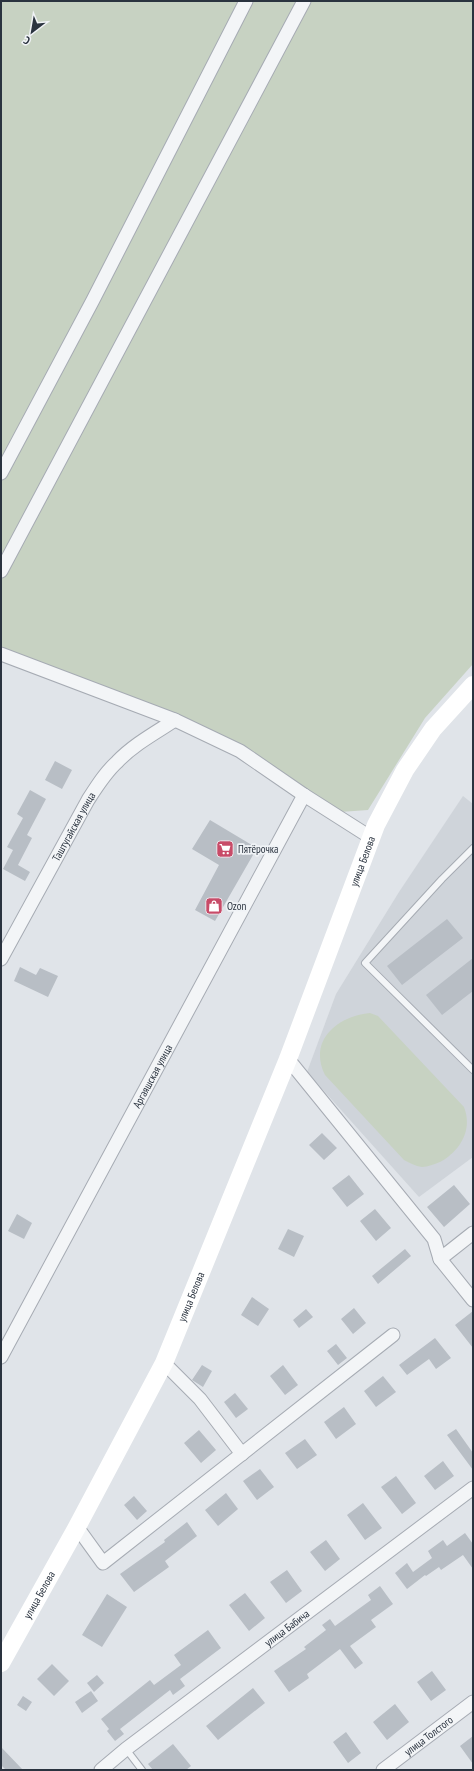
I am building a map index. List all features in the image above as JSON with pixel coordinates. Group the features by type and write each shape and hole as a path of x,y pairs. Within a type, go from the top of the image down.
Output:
{"main road":[{"name":"улица Белова","path":"1,1663 164,1363 288,1059 370,837 405,770 433,729 473,685"}],"street":[{"path":"1,473 93,300 246,1"},
{"path":"1,571 304,1"},
{"path":"1,654 175,720 240,751 304,795 370,837"},
{"name":"Таштугайская улица","path":"1,959 101,779 117,761 175,720"},
{"name":"Аргаяшская улица","path":"1,1357 304,795"},
{"path":"288,1059 434,1239 440,1260 473,1300"},
{"path":"440,1260 473,1233"},
{"path":"76,1527 103,1563 393,1335"},
{"path":"164,1363 200,1399 242,1454"},
{"name":"улица Бабича","path":"101,1770 126,1749 473,1488"},
{"name":"улица Толстого","path":"383,1770 473,1702"}],"lane":[{"path":"473,848 442,879 365,963 473,1070"},
{"path":"126,1749 142,1770"}],"shaded area":[{"path":"463,796 473,804 473,1157 419,1197 307,1072 336,994 399,892"}],"green space":[{"path":"1,1 473,1 473,664 425,718 368,810 340,812 231,753 1,649"},
{"path":"370,1013 378,1016 464,1107 467,1124 463,1139 453,1152 440,1162 422,1167 404,1160 325,1075 321,1063 320,1051 323,1041 329,1032 347,1019"}],"building":[{"path":"55,761 72,770 62,789 45,780"},
{"path":"30,790 46,799 27,835 32,838 18,865 30,872 25,881 3,869 13,850 7,847 23,818 17,814"},
{"name":"Пятёрочка","path":"210,820 257,848 215,921 195,910 219,865 192,849"},
{"path":"447,919 463,938 402,985 387,966"},
{"path":"473,958 473,991 442,1015 426,995"},
{"path":"20,967 36,975 40,968 58,976 48,997 14,981"},
{"path":"322,1133 337,1148 324,1160 309,1145"},
{"path":"349,1175 364,1194 347,1207 332,1188"},
{"path":"454,1185 470,1204 444,1227 427,1207"},
{"path":"375,1209 391,1228 376,1241 360,1221"},
{"path":"17,1214 32,1223 24,1239 8,1231"},
{"path":"288,1229 304,1236 294,1257 278,1249"},
{"path":"405,1249 411,1256 378,1284 372,1276"},
{"path":"252,1297 269,1309 258,1326 241,1315"},
{"path":"354,1308 366,1323 353,1334 341,1319"},
{"path":"306,1309 313,1317 299,1328 293,1320"},
{"path":"473,1311 473,1348 455,1325"},
{"path":"435,1338 451,1358 436,1369 429,1359 407,1375 399,1365"},
{"path":"336,1344 347,1358 338,1365 327,1351"},
{"path":"202,1365 212,1371 203,1387 192,1380"},
{"path":"283,1365 298,1385 285,1395 270,1376"},
{"path":"383,1376 396,1392 376,1407 364,1391"},
{"path":"235,1393 248,1409 236,1418 224,1402"},
{"path":"344,1407 356,1424 336,1439 324,1422"},
{"path":"456,1429 473,1453 473,1470 447,1435"},
{"path":"199,1430 216,1450 201,1463 184,1443"},
{"path":"305,1439 317,1455 297,1469 285,1453"},
{"path":"443,1461 454,1476 435,1490 424,1476"},
{"path":"260,1469 274,1487 257,1500 243,1481"},
{"path":"396,1476 416,1503 402,1514 381,1487"},
{"path":"226,1493 238,1509 218,1526 205,1510"},
{"path":"134,1496 147,1511 137,1520 124,1505"},
{"path":"363,1503 382,1528 365,1540 347,1515"},
{"path":"187,1522 197,1536 165,1561 169,1567 134,1592 120,1574 165,1542 164,1540"},
{"path":"465,1533 473,1544 473,1569 463,1555 441,1570 439,1567 426,1576 425,1575 407,1589 395,1573 407,1563 413,1572 432,1558 428,1551 443,1540 447,1546"},
{"path":"326,1540 340,1559 325,1571 310,1552"},
{"path":"287,1570 302,1591 286,1603 270,1582"},
{"path":"380,1586 393,1604 371,1620 376,1627 350,1646 363,1663 355,1669 340,1649 307,1674 309,1678 289,1692 274,1671 306,1649 304,1647 326,1630 322,1625 330,1619 335,1626 371,1600 368,1595"},
{"path":"245,1593 265,1618 249,1631 229,1605"},
{"path":"107,1594 127,1607 102,1647 82,1635"},
{"path":"208,1630 221,1648 180,1679 185,1686 173,1695 170,1690 120,1729 124,1734 115,1741 107,1731 109,1729 101,1719 150,1680 154,1685 181,1665 174,1655"},
{"path":"52,1664 69,1681 54,1696 37,1679"},
{"path":"432,1671 446,1690 431,1701 417,1682"},
{"path":"97,1675 104,1683 94,1692 87,1683"},
{"path":"253,1688 265,1703 218,1740 206,1726"},
{"path":"91,1691 98,1701 82,1713 75,1702"},
{"path":"23,1696 32,1702 26,1711 17,1705"},
{"path":"395,1704 409,1722 387,1740 373,1722"},
{"path":"346,1732 361,1753 348,1763 333,1742"},
{"path":"473,1736 473,1764 460,1746"},
{"path":"173,1744 191,1766 186,1770 153,1770 148,1764"},
{"path":"1,1747 23,1770 6,1770 1,1765"}],"place":[{"name":"Пятёрочка","path":"225,849"},
{"name":"Ozon","path":"214,906"}]}
